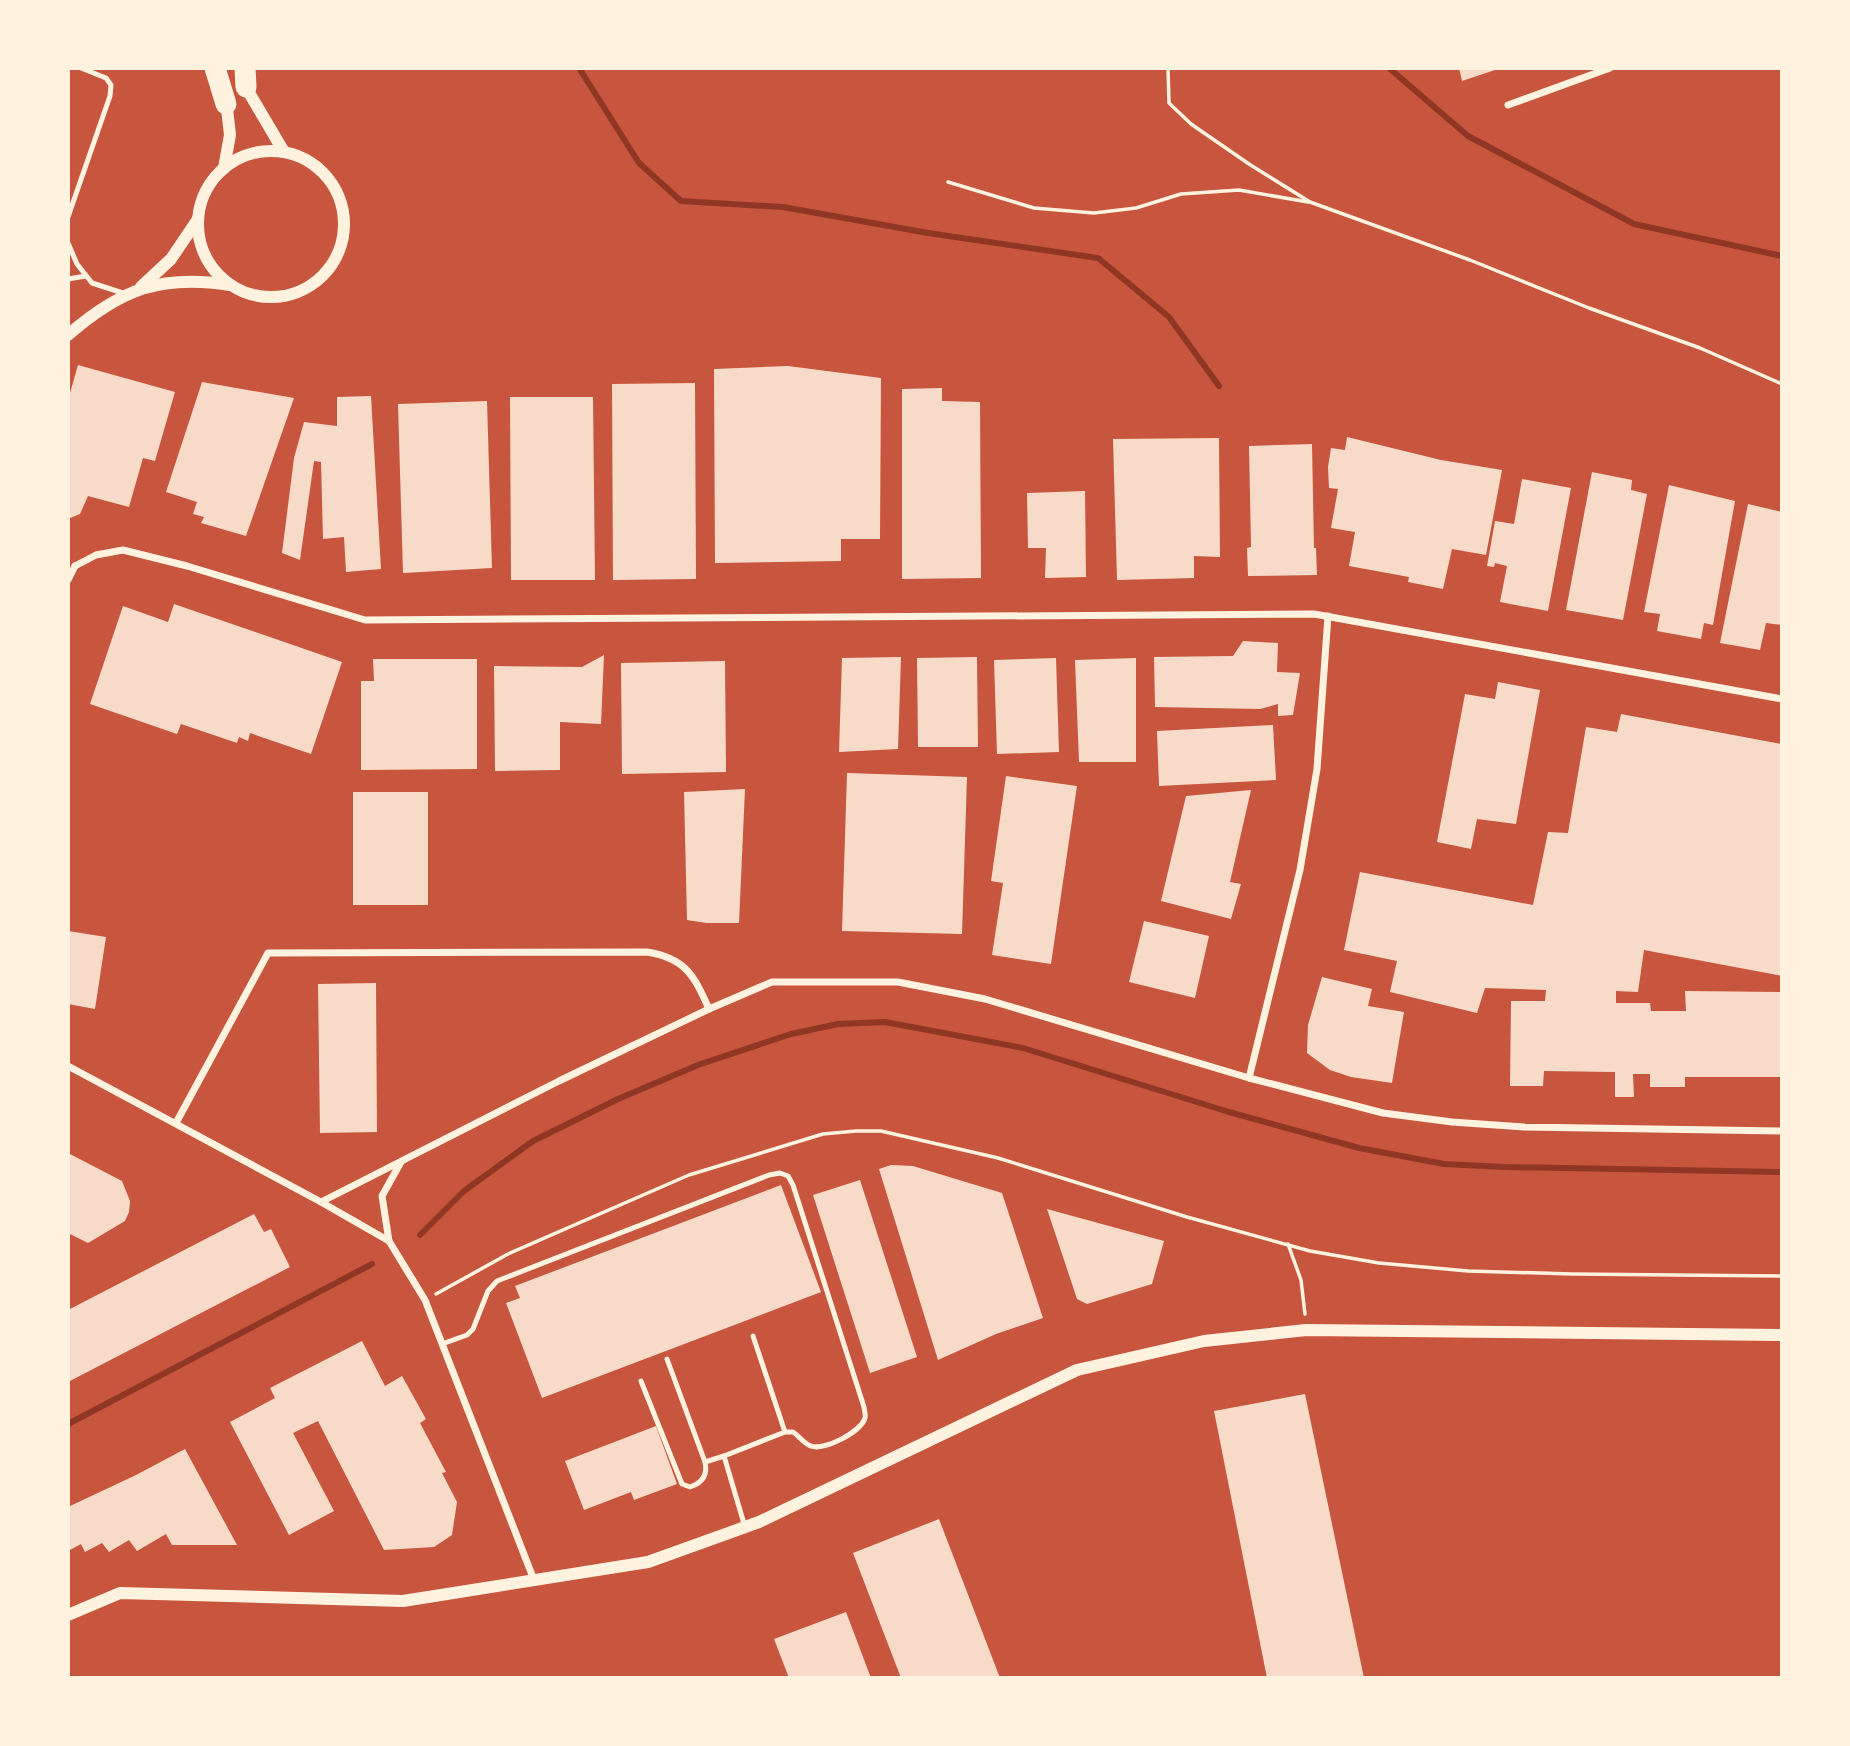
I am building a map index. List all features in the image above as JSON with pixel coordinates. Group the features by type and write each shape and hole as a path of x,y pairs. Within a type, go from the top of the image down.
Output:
{"highway":[{"path":"215,68 226,104"}],"street":[{"path":"222,68 230,135 224,168"},
{"path":"236,68 246,78 284,152"},
{"path":"1508,105 1610,68"},
{"path":"68,335 126,294 171,281 201,280 230,285 252,295 275,297 298,292 318,280 334,262 343,240 344,217 338,194 325,174 306,159 284,152 263,151 242,157 224,168 211,183 202,200 198,219 200,238 206,256 216,272 230,285"},
{"path":"141,288 171,260 198,219"},
{"path":"68,580 72,565 96,555 123,550 187,566 365,620 1300,614 1328,616 1782,699"},
{"path":"1249,1077 1300,870 1317,769 1328,616"},
{"path":"176,1123 268,953 646,952 664,955 691,972 709,1009"},
{"path":"321,1202 559,1081 772,982 898,982 985,999 1249,1077 1383,1112 1452,1122 1524,1127 1782,1131"},
{"path":"68,1066 389,1241"},
{"path":"401,1161 382,1196 389,1241 425,1300 534,1580"},
{"path":"68,1615 120,1593 403,1601 648,1562 745,1528 1077,1370 1205,1341 1306,1330 1782,1335"}],"lane":[{"path":"68,217 110,96 111,85 106,78 81,68"},
{"path":"68,243 73,257 92,283 126,294"},
{"path":"68,279 86,276"},
{"path":"442,1344 467,1335 473,1329 488,1291 497,1281 769,1175 780,1173 788,1176 864,1406 865,1419 857,1430 821,1448 805,1443 793,1432 785,1432 705,1462"},
{"path":"753,1336 785,1432"},
{"path":"641,1381 682,1484 690,1487 699,1484 705,1476 705,1462 667,1359"},
{"path":"724,1455 745,1528"}],"path":[{"path":"1168,68 1169,103 1201,131 1310,202"},
{"path":"948,182 1034,208 1094,213 1136,208 1181,194 1240,190 1310,202 1700,348 1782,384"},
{"path":"425,1300 509,1254 689,1175 823,1134 856,1131 881,1131 998,1158 1187,1217 1310,1251 1380,1263 1572,1274 1782,1276"},
{"path":"1288,1244 1301,1280 1306,1330"}],"building":[{"path":"1459,68 1498,68 1498,69 1462,81"},
{"path":"78,365 175,392 155,461 143,458 129,507 88,496 80,514 68,519 68,400"},
{"path":"788,366 881,378 880,539 841,539 841,561 715,563 714,369"},
{"path":"202,382 294,398 246,536 201,523 204,517 193,514 197,502 166,492"},
{"path":"695,383 696,579 613,580 612,384"},
{"path":"942,388 942,401 980,402 981,578 902,579 902,389"},
{"path":"371,396 381,569 346,572 344,537 323,539 321,462 314,461 300,560 282,553 294,458 304,422 337,426 337,397"},
{"path":"510,397 593,397 595,580 511,580"},
{"path":"487,401 492,568 403,573 398,404"},
{"path":"1347,437 1441,460 1502,470 1486,555 1452,549 1443,589 1408,582 1409,577 1349,566 1355,532 1331,528 1338,489 1329,488 1328,467 1331,448 1345,450"},
{"path":"1219,438 1220,557 1194,556 1194,578 1117,580 1113,439"},
{"path":"1312,444 1317,575 1248,576 1247,548 1251,547 1249,446"},
{"path":"1592,472 1632,480 1631,490 1647,494 1623,620 1566,610"},
{"path":"1522,479 1571,488 1548,611 1500,602 1507,566 1495,563 1494,567 1487,566 1495,521 1514,524"},
{"path":"1669,485 1735,501 1713,625 1704,623 1701,639 1657,631 1660,614 1644,612"},
{"path":"1085,491 1086,577 1045,578 1046,548 1028,548 1027,493"},
{"path":"1748,504 1782,512 1782,625 1766,623 1760,650 1720,643"},
{"path":"174,604 342,662 311,754 250,733 248,741 239,737 237,743 181,724 177,734 90,704 123,606 168,622"},
{"path":"1243,641 1278,643 1277,672 1300,673 1293,715 1278,716 1278,704 1260,709 1155,707 1154,657 1233,656"},
{"path":"604,655 601,724 560,722 560,770 495,771 494,666 582,667"},
{"path":"901,657 898,749 839,752 842,658"},
{"path":"977,657 978,747 918,747 917,658"},
{"path":"1056,658 1059,752 997,754 994,660"},
{"path":"1136,658 1136,762 1079,762 1075,660"},
{"path":"373,659 477,659 477,769 361,770 361,681 374,681"},
{"path":"725,661 726,772 622,774 621,663"},
{"path":"1498,682 1540,690 1516,824 1477,819 1471,849 1437,842 1465,694 1495,699"},
{"path":"1621,714 1782,744 1782,976 1644,950 1638,992 1616,991 1616,1003 1650,1003 1651,1011 1686,1011 1685,991 1782,992 1782,1077 1685,1077 1685,1087 1650,1087 1650,1074 1633,1074 1634,1097 1615,1097 1615,1072 1544,1071 1543,1086 1510,1086 1511,1001 1545,1001 1546,990 1485,988 1477,1013 1390,992 1397,961 1344,950 1360,872 1533,905 1548,832 1568,833 1586,727 1617,732"},
{"path":"1273,725 1276,780 1159,786 1157,731"},
{"path":"847,773 967,777 962,934 842,931"},
{"path":"1006,776 1077,786 1051,964 992,955 1003,883 991,881"},
{"path":"745,789 739,923 687,920 684,792"},
{"path":"1251,790 1230,882 1241,884 1231,919 1161,901 1186,796"},
{"path":"353,792 428,792 428,905 353,905"},
{"path":"1144,921 1209,936 1195,998 1129,982"},
{"path":"68,931 106,937 95,1009 68,1004"},
{"path":"1322,977 1372,989 1368,1006 1404,1012 1392,1083 1351,1077 1330,1070 1307,1053 1308,1025"},
{"path":"376,983 377,1132 320,1133 318,984"},
{"path":"68,1153 122,1181 130,1201 125,1221 88,1243 68,1233"},
{"path":"891,1165 913,1166 1002,1193 1043,1318 996,1334 938,1360 879,1169"},
{"path":"860,1180 917,1357 870,1373 813,1195"},
{"path":"781,1185 821,1292 542,1398 506,1303 520,1298 515,1286"},
{"path":"1047,1209 1164,1241 1152,1284 1087,1304 1077,1299"},
{"path":"254,1214 264,1232 271,1229 290,1267 68,1382 68,1310"},
{"path":"362,1341 385,1386 402,1376 426,1419 420,1423 446,1472 442,1473 457,1502 452,1535 434,1547 384,1550 318,1421 293,1433 334,1511 289,1535 230,1422 275,1398 270,1388"},
{"path":"1305,1394 1364,1678 1267,1678 1214,1411"},
{"path":"656,1426 677,1484 634,1500 631,1492 584,1510 565,1461"},
{"path":"185,1449 237,1545 172,1545 166,1534 137,1551 129,1540 109,1552 102,1543 85,1552 81,1544 68,1551 68,1507"},
{"path":"939,1519 1000,1678 901,1678 853,1553"},
{"path":"846,1612 871,1678 789,1678 774,1639"}],"waterway":[{"path":"579,68 639,163 681,201 783,207 928,233 1098,258 1169,317 1219,386"},
{"path":"1389,68 1468,136 1634,224 1782,256"},
{"path":"420,1235 464,1191 533,1141 618,1099 698,1065 791,1034 838,1024 885,1022 1023,1048 1229,1112 1359,1148 1444,1164 1782,1172"},
{"path":"68,1424 372,1264"}]}
